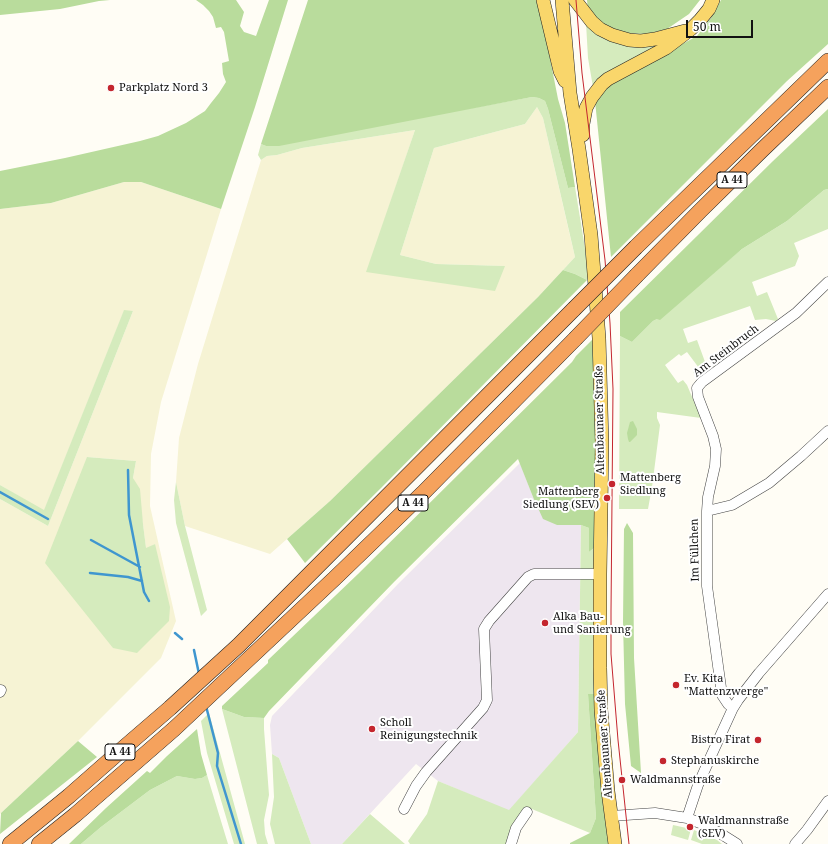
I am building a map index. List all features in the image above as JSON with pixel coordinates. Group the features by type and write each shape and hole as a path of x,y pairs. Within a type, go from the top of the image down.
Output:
{"highway":[{"name":"A 44","path":"10,844 69,796 170,708 239,645 636,247 828,61"},
{"name":"A 44","path":"40,844 75,816 174,729 335,578 423,493 712,200 828,87"}],"main road":[{"path":"543,0 560,71 570,93"},
{"path":"562,0 570,93"},
{"path":"575,0 592,22 600,29 612,35 629,40 655,39 691,29"},
{"path":"579,149 586,108 602,84 608,79 666,48 691,29 700,20 709,9 713,0"},
{"name":"Altenbaunaer Straße","path":"570,93 591,235 599,338 602,444 600,574 601,710 615,844"}],"street":[{"name":"Am Steinbruch","path":"706,511 715,466 716,449 713,436 698,397 697,388 702,382 796,313 828,282"},
{"name":"Im Füllchen","path":"733,708 728,704 722,695 707,586 706,511 732,505 769,483 828,431"},
{"path":"404,809 416,786 426,772 483,708 487,700 484,629 489,621 528,577 534,574 600,574"},
{"path":"687,818 698,785 733,708 741,695 828,594"},
{"path":"795,844 828,801"},
{"path":"512,844 516,828 527,812"},
{"path":"611,816 655,813 687,818 718,832 737,844"}],"shaded area":[{"path":"537,107 543,118 575,257 538,297 330,501 270,554 185,526 176,482 179,438 198,364 261,160 267,156 277,155 302,148 415,130 367,272 504,266 436,264 400,255 434,148 525,124"},
{"path":"124,182 141,182 221,209 161,402 151,454 150,506 176,621 161,658 78,741 0,814 0,499 48,526 133,311 124,311 44,511 0,485 0,209 51,203","holes":["87,457 136,461 133,478 143,524 146,549 155,544 113,648"]},
{"path":"520,463 533,497 557,525 581,525 578,732 509,811 438,781 416,764 342,844 311,844 279,758 272,754 270,725 272,716 398,584"}],"green space":[{"path":"0,0 110,0 60,9 0,15"},
{"path":"196,0 236,0 244,12 240,26 244,32 256,36 269,0 288,0 255,107 221,209 141,182 124,182 51,203 0,209 0,171 65,158 158,136 186,123 205,111 226,82 223,74 222,63 229,61 224,32 221,27 216,28 213,17 209,11"},
{"path":"308,0 536,0 542,18 558,99 565,123 575,187 568,188 545,101 532,97 279,146 266,146 261,144"},
{"path":"587,0 700,0 689,14 667,29 647,34 619,33 603,25 588,11"},
{"path":"721,0 828,0 828,44 787,81 611,257 595,101 606,86 697,36 711,18"},
{"path":"586,23 597,34 619,44 642,47 668,40 593,87 588,58"},
{"path":"532,97 545,101 568,188 575,187 589,273 587,280 563,270 575,257 543,118 537,107 525,124 434,148 400,255 436,264 505,266 495,291 366,272 415,130 302,148 277,155 267,156 261,160 258,155 261,144 266,146"},
{"path":"828,109 828,189 824,190 787,221 742,249 660,320 657,319 653,321 632,342 620,336 620,312 773,161"},
{"path":"828,189 828,229 794,243 799,256 795,266 752,282 757,296 767,292 778,319 776,321 766,319 755,320 750,306 683,329 688,343 697,340 708,370 697,377 693,372 699,368 687,352 681,356 679,354 665,365 678,383 683,380 687,385 701,418 657,412 657,418 660,425 648,509 619,509 620,336 632,342 653,321 742,249 787,221 824,190"},
{"path":"563,270 587,280 305,563 287,539 330,501 538,297"},
{"path":"124,310 133,311 48,526 0,499 0,485 44,510"},
{"path":"595,337 596,389 594,548 589,552 589,528 581,525 557,525 543,519 518,459 395,581 269,711 264,718 244,717 222,709 222,706 268,663 268,660 358,574 572,362"},
{"path":"633,421 637,429 637,435 629,442 627,433 630,422"},
{"path":"87,457 136,461 133,478 140,489 146,548 155,544 170,607 169,621 137,653 113,648 45,563"},
{"path":"176,482 185,526 207,610 201,616 176,523 174,500"},
{"path":"627,523 633,533 634,658 641,773 631,766 625,704 623,622 624,529"},
{"path":"581,525 589,528 589,552 594,548 594,694 588,694 596,818 590,833 527,807 513,828 508,844 410,844 408,841 427,814 438,781 509,810 578,732"},
{"path":"588,694 594,694 611,844 570,844 590,833 596,818"},
{"path":"222,709 244,717 264,718 269,795 264,820 265,834 268,844 257,844"},
{"path":"209,713 245,844 234,844 207,753 201,721"},
{"path":"197,729 201,754 207,775 202,778 195,779 177,776 150,790 81,844 69,844 147,771 150,773"},
{"path":"78,741 97,757 0,834 1,813"},
{"path":"272,754 279,758 311,844 275,844 270,824 274,797"},
{"path":"207,775 228,844 81,844 150,790 177,776 195,779 202,778"},
{"path":"370,814 405,844 342,844"},
{"path":"673,825 691,829 688,840 671,835"},
{"path":"694,830 717,840 722,844 702,844 691,840"}],"waterway":[{"path":"128,470 129,515 144,592 149,601"},
{"path":"0,492 48,519"},
{"path":"91,540 140,567"},
{"path":"90,573 128,577 142,581"},
{"path":"175,633 182,639"},
{"path":"194,650 199,674"},
{"path":"206,706 218,753 217,766 241,844"}],"tram line":[{"path":"576,0 582,73 605,260 610,323 613,389 611,654 629,844"}],"place":[{"name":"Parkplatz Nord 3","path":"111,88"},
{"name":"Mattenberg Siedlung","path":"612,484"},
{"name":"Mattenberg Siedlung (SEV)","path":"607,498"},
{"name":"Alka Bau- und Sanierung","path":"545,623"},
{"name":"Ev. Kita \"Mattenzwerge\"","path":"676,685"},
{"name":"Scholl Reinigungstechnik","path":"372,729"},
{"name":"Bistro Firat","path":"758,740"},
{"name":"Stephanuskirche","path":"663,761"},
{"name":"Waldmannstraße","path":"622,780"},
{"name":"Waldmannstraße (SEV)","path":"690,827"}]}
